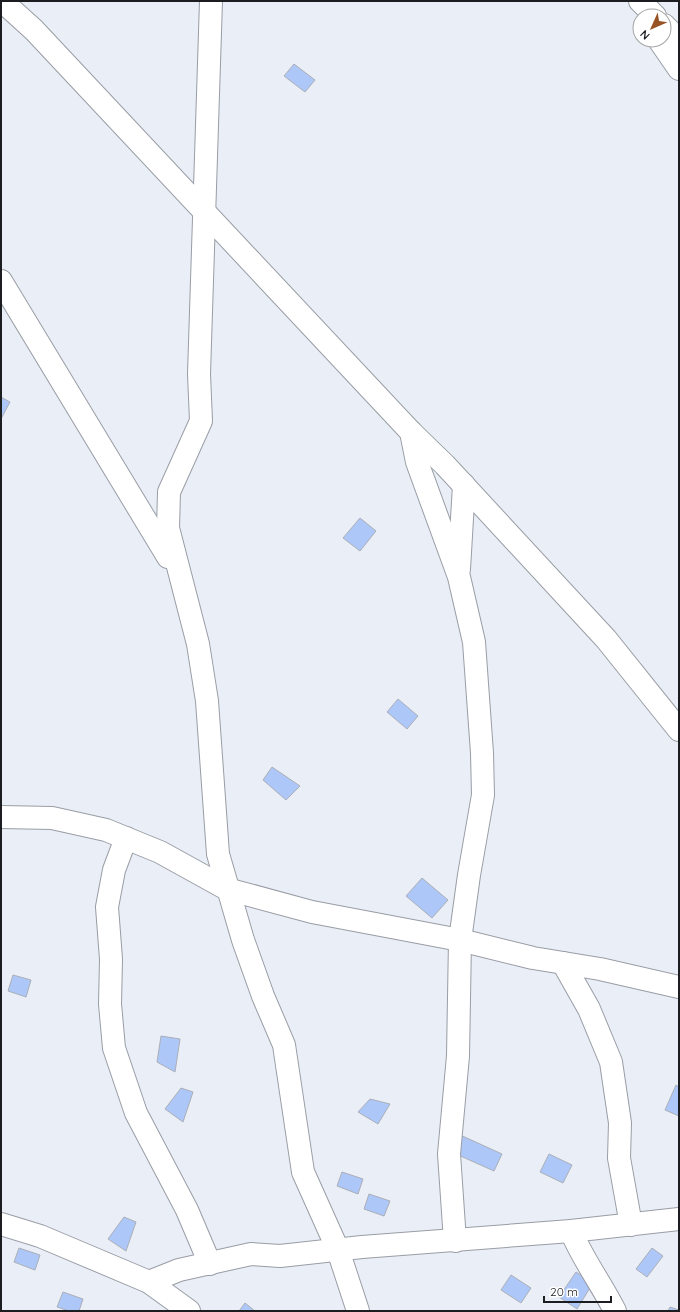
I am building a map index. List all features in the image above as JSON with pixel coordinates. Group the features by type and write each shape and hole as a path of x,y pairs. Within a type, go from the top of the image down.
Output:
{"street":[{"path":"2,1 34,30 204,213 464,485 606,639 679,730"},
{"path":"211,1 199,374 201,421 170,492 168,528 198,644 207,701 218,854 227,889 263,996 284,1045 302,1172 338,1250 358,1311"},
{"path":"665,48 679,69"},
{"path":"1,280 179,575"},
{"path":"412,432 417,462 459,578 474,642 483,795 469,874 460,940 458,1056 449,1154 455,1241"},
{"path":"459,578 464,485"},
{"path":"1,817 52,818 106,830 160,852 227,889 312,912 460,940 533,958 600,969 679,987"},
{"path":"126,838 114,870 108,907 111,959 110,1004 114,1048 136,1113 187,1210 210,1264"},
{"path":"563,963 589,1009 611,1062 620,1123 619,1158 631,1225"},
{"path":"149,1282 178,1270 251,1254 280,1256 571,1231 679,1219"},
{"path":"1,1224 40,1236 149,1282 190,1311"},
{"path":"571,1231 581,1255 605,1291 615,1311"}],"building":[{"path":"294,64 315,80 305,92 284,76"},
{"path":"1,397 10,402 1,419"},
{"path":"360,518 376,531 360,551 343,538"},
{"path":"398,699 418,716 407,729 387,712"},
{"path":"272,767 300,786 286,800 263,780"},
{"path":"422,878 448,900 432,918 406,896"},
{"path":"13,975 31,980 26,997 8,991"},
{"path":"161,1036 180,1039 175,1072 157,1062"},
{"path":"676,1085 679,1087 679,1116 665,1110"},
{"path":"181,1088 193,1092 183,1122 165,1109"},
{"path":"370,1099 390,1104 378,1124 358,1112"},
{"path":"458,1134 502,1154 494,1171 456,1154"},
{"path":"549,1154 572,1165 563,1183 540,1172"},
{"path":"342,1172 363,1179 358,1194 337,1186"},
{"path":"369,1194 390,1201 384,1216 364,1209"},
{"path":"124,1217 136,1222 126,1251 108,1239"},
{"path":"19,1248 40,1255 35,1270 14,1262"},
{"path":"652,1248 663,1256 647,1277 636,1269"},
{"path":"576,1272 593,1283 577,1309 559,1297"},
{"path":"511,1275 531,1288 521,1303 501,1290"},
{"path":"63,1292 83,1299 79,1311 69,1311 57,1307"},
{"path":"245,1303 255,1311 239,1311"},
{"path":"670,1307 679,1310 679,1311 668,1311"}]}
